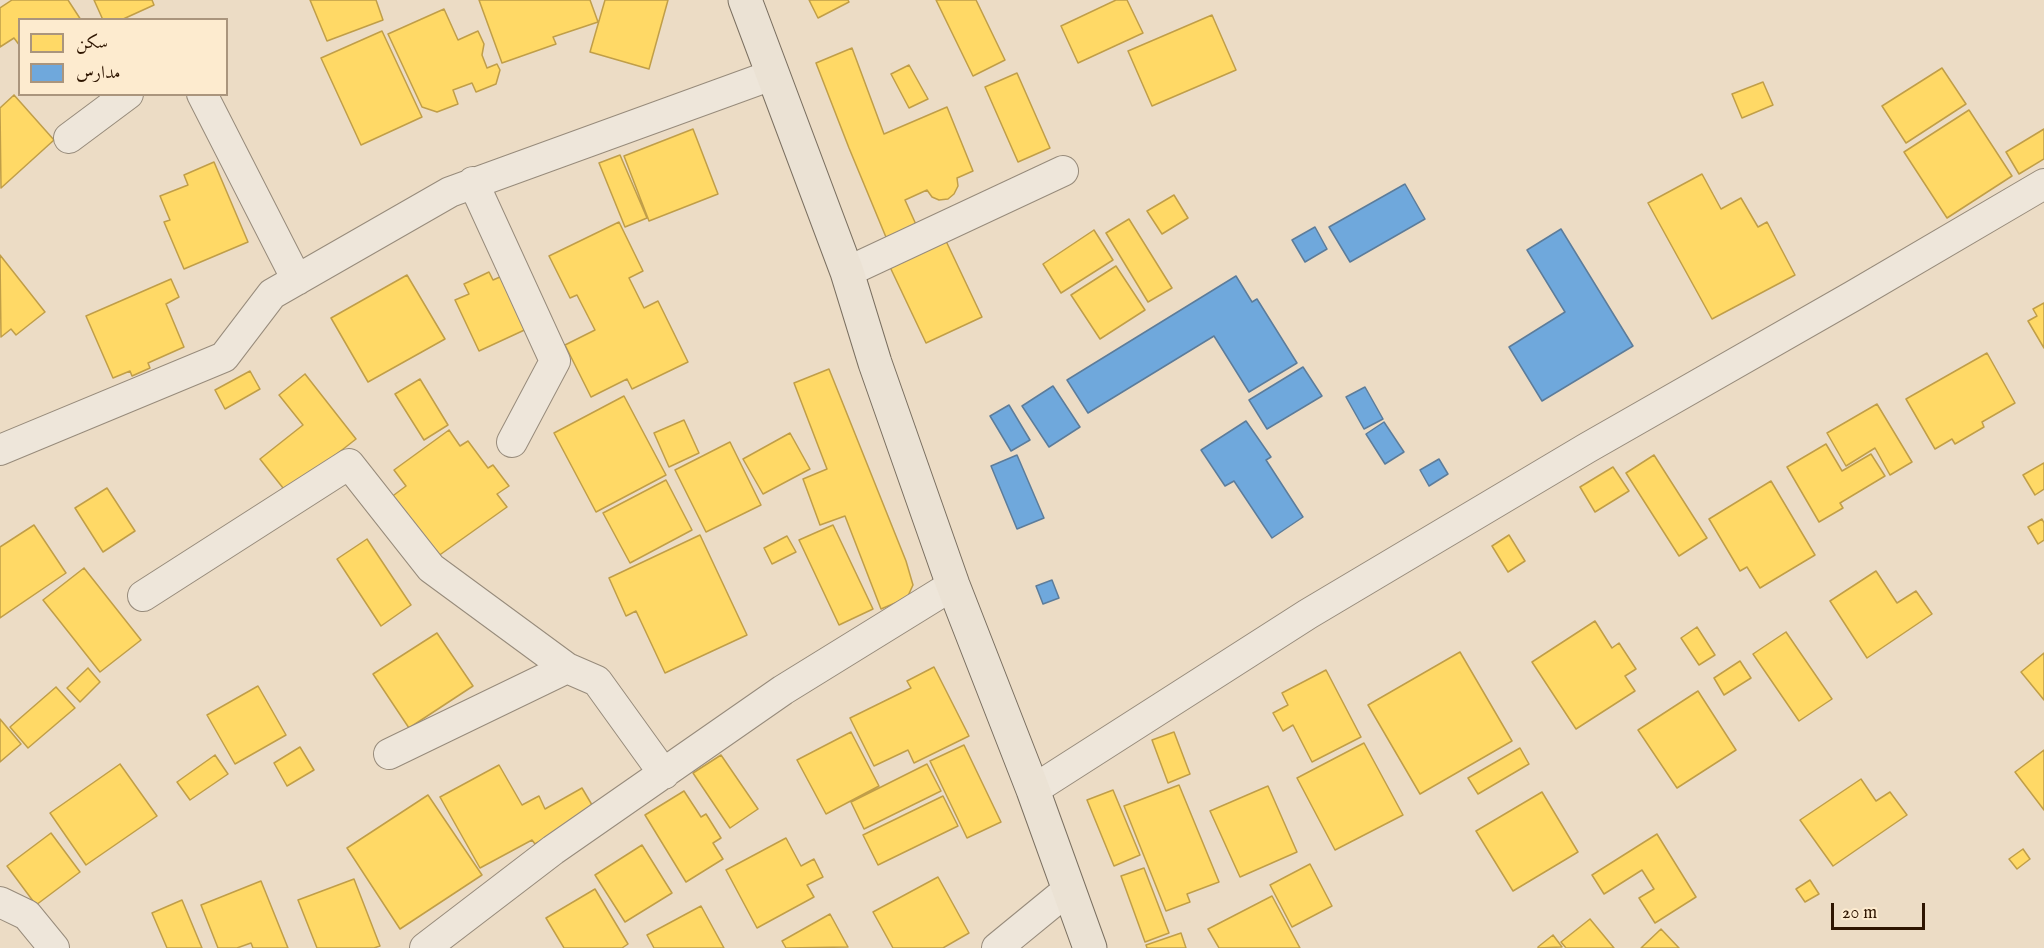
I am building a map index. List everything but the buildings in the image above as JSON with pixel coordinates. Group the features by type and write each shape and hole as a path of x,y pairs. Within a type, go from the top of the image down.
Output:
{"highway":[{"path":"745,0 847,272 875,363 954,585 1033,790 1090,948"}],"street":[{"path":"0,450 224,357 272,294 450,192 772,75"},
{"path":"69,138 125,96"},
{"path":"203,96 297,280"},
{"path":"847,272 1063,171"},
{"path":"473,182 555,361 512,442"},
{"path":"1033,790 1308,614 1587,448 2044,184"},
{"path":"143,596 349,464 431,568 567,668 597,681 664,774"},
{"path":"425,948 553,850 783,690 954,585"},
{"path":"389,754 567,668"},
{"path":"998,948 1069,889"},
{"path":"0,902 27,915 54,948"}]}
